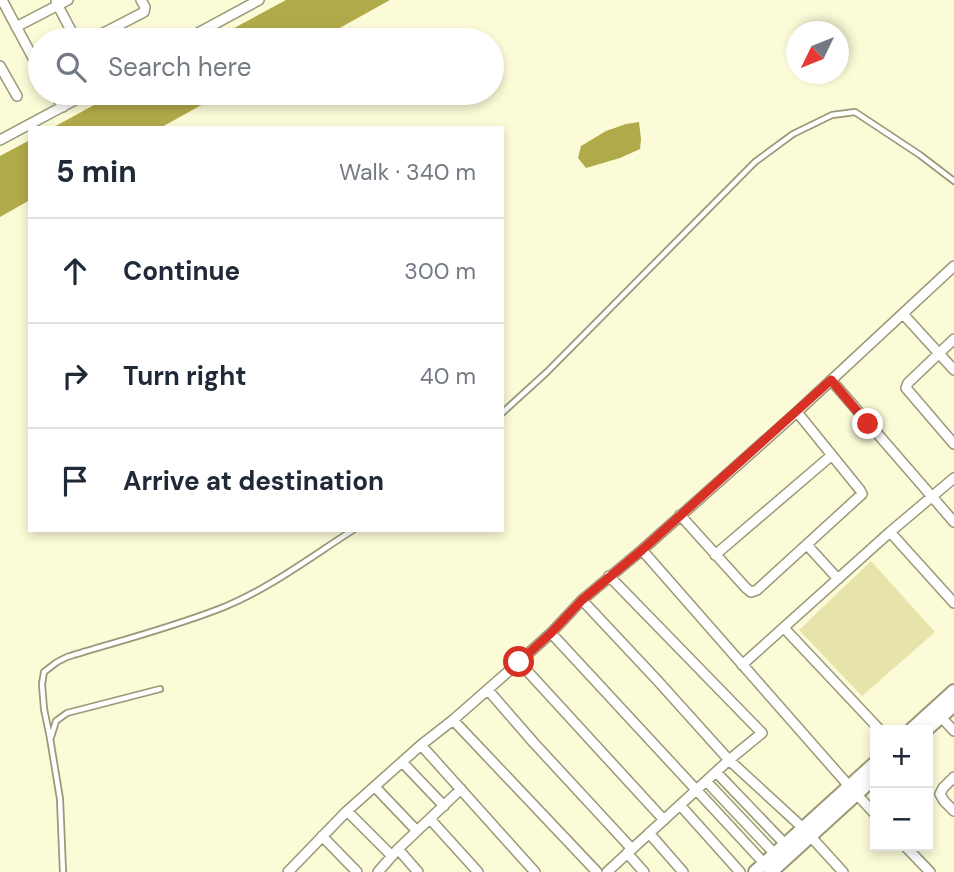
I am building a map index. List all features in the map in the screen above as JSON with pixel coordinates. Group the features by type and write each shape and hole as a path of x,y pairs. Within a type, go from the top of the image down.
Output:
{"main road":[{"path":"917,725 954,691"},
{"path":"931,725 954,705"},
{"path":"763,869 852,790 870,768"},
{"path":"852,790 870,780"},
{"path":"763,869 785,844 807,832"}],"street":[{"path":"2,0 28,49"},
{"path":"16,27 57,3 68,0"},
{"path":"113,28 144,12 145,7 141,0"},
{"path":"207,28 259,0"},
{"path":"57,3 70,28"},
{"path":"0,66 17,96"},
{"path":"0,140 67,105"},
{"path":"288,872 347,811 488,690 551,633 582,600 797,412 954,266"},
{"path":"903,314 954,370"},
{"path":"954,339 906,388 954,444"},
{"path":"831,380 954,522"},
{"path":"680,515 746,588 751,592 757,590 862,494 797,412"},
{"path":"715,555 832,455"},
{"path":"742,665 954,478"},
{"path":"890,532 954,603"},
{"path":"807,545 838,579"},
{"path":"642,550 870,809"},
{"path":"607,872 762,733 609,576"},
{"path":"582,600 729,760 807,832 844,872"},
{"path":"784,628 875,725"},
{"path":"551,633 696,790 763,869"},
{"path":"519,662 664,820"},
{"path":"488,690 629,851 644,872"},
{"path":"941,716 954,731"},
{"path":"453,720 597,872"},
{"path":"421,745 535,872"},
{"path":"402,762 444,806"},
{"path":"716,772 785,844"},
{"path":"954,777 940,794 954,811"},
{"path":"706,781 775,853"},
{"path":"375,787 417,831"},
{"path":"378,872 461,789"},
{"path":"680,805 740,872"},
{"path":"347,811 418,872"},
{"path":"430,819 478,872"},
{"path":"649,833 683,872"},
{"path":"322,836 357,872"},
{"path":"910,851 930,872"},
{"path":"617,863 625,872"}],"lane":[{"path":"504,410 547,372 755,162 793,134 832,115 855,112 954,181"},
{"path":"63,872 60,799 41,684 44,672 67,657 226,606 273,582 350,532"},
{"path":"50,738 57,721 67,713 160,689"}],"shaded area":[{"path":"286,0 390,0 340,28 234,28"},
{"path":"94,105 201,105 164,126 56,126"},
{"path":"639,122 640,149 586,168 578,158 581,146 606,131"},
{"path":"28,141 28,201 0,217 0,156"},
{"path":"871,561 935,632 862,696 799,630"}],"route":[{"path":"519,662 582,600 642,550 831,380 868,424"}]}
